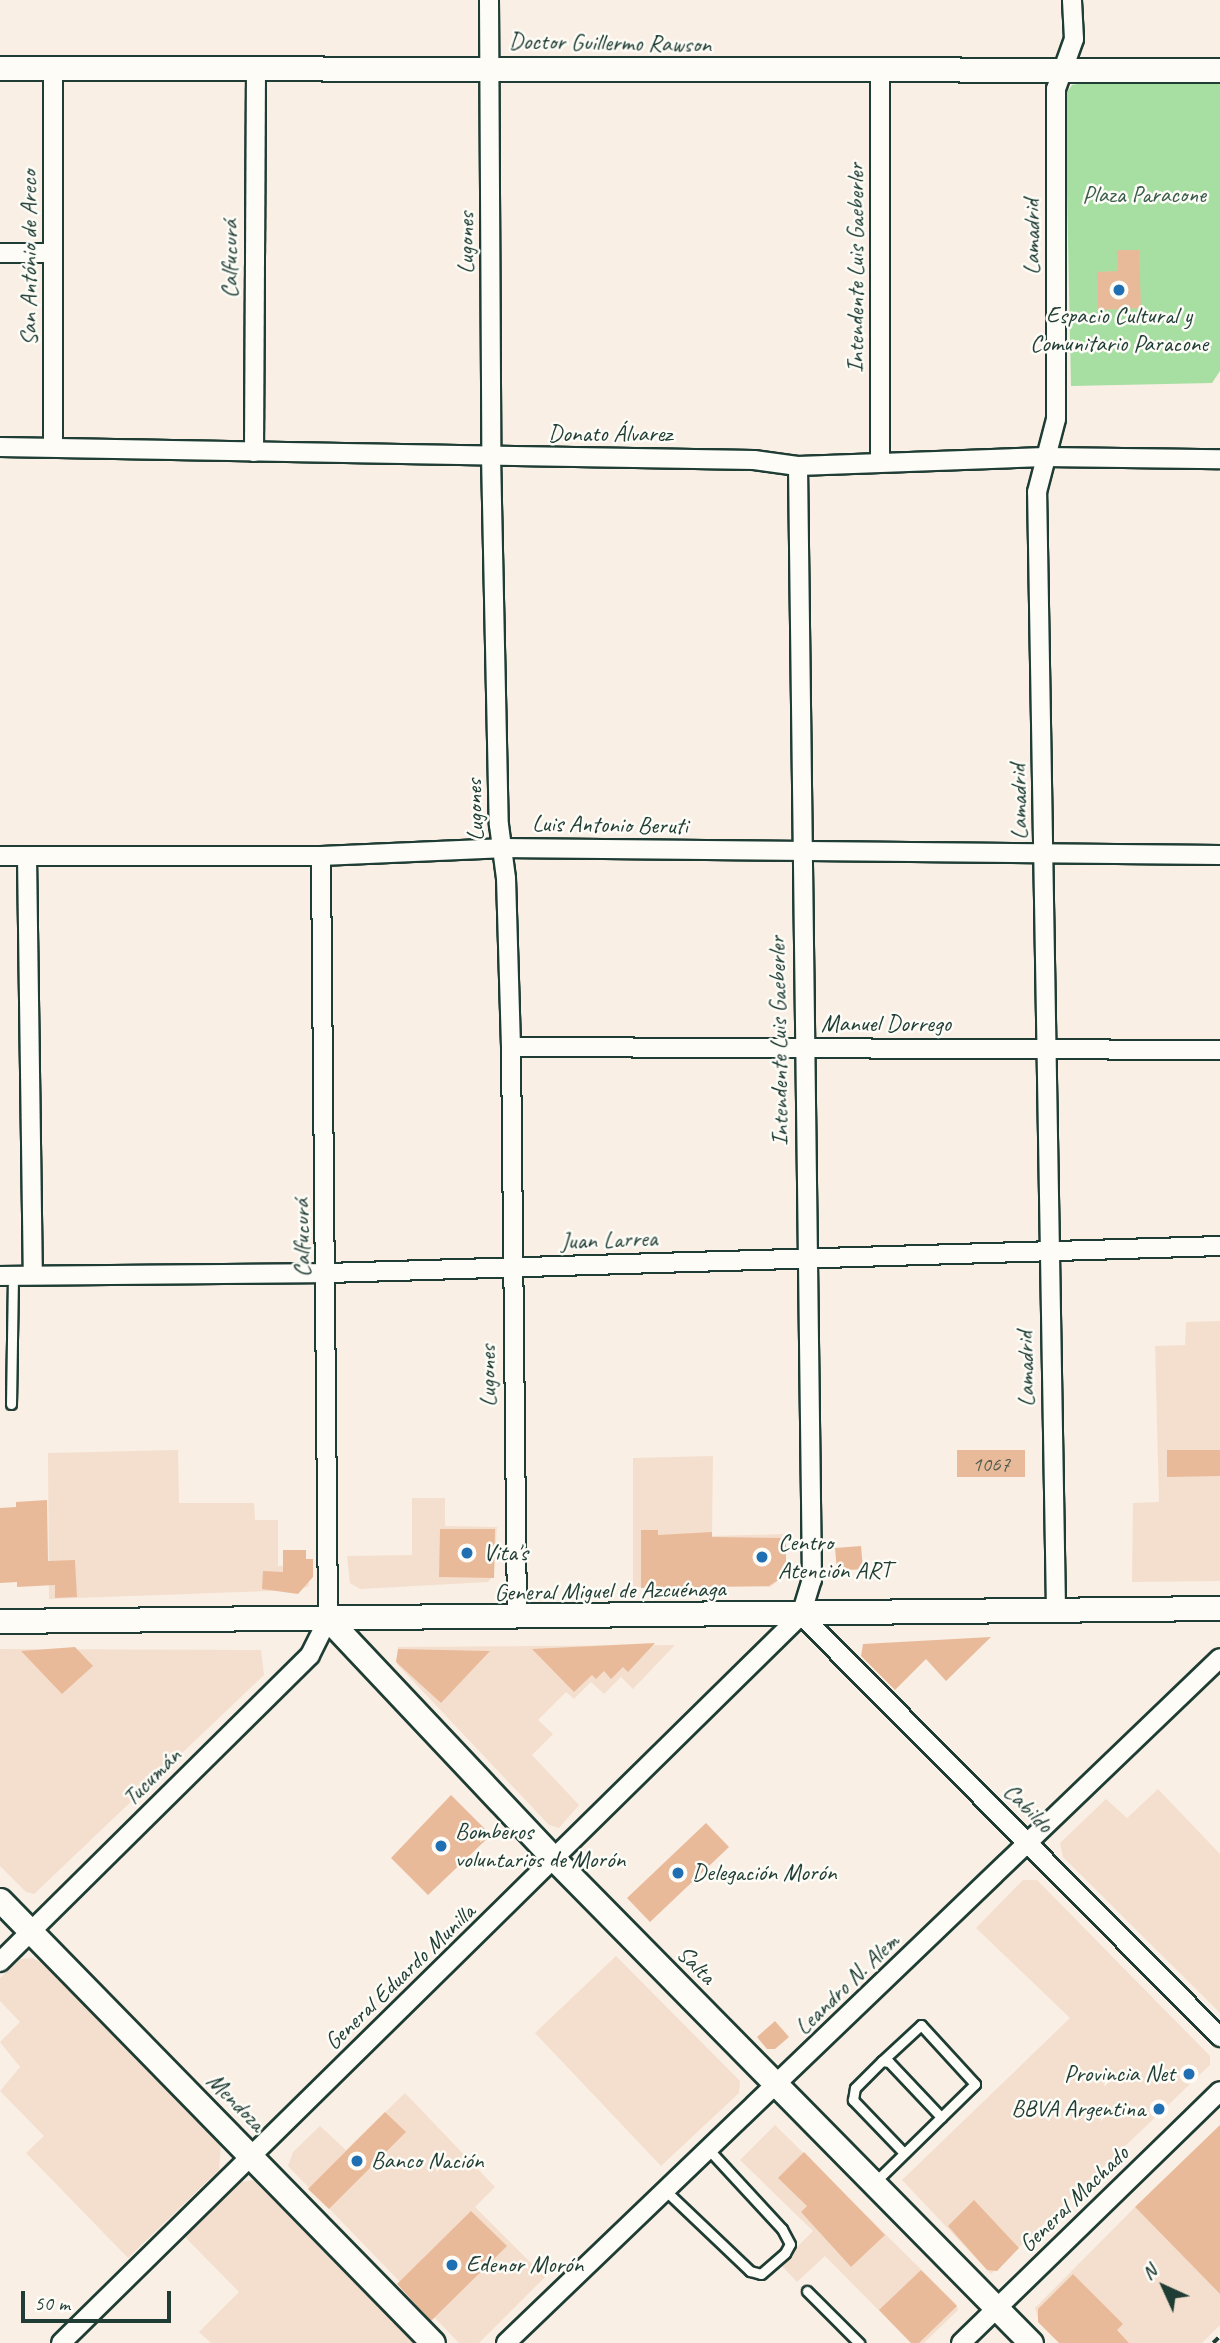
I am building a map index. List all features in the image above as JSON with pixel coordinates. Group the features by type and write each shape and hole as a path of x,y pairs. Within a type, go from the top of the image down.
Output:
{"street":[{"name":"Lugones","path":"489,0 491,455 500,848 506,878 510,1047 517,1618"},
{"name":"Lamadrid","path":"1056,1609 1047,1250 1045,851 1037,492 1056,419 1056,89 1074,39 1072,0"},
{"name":"Calfucurá","path":"254,452 256,67"},
{"name":"Doctor Guillermo Rawson","path":"0,68 491,68 880,73 1063,69 1220,70"},
{"name":"San António de Areco","path":"53,68 53,447"},
{"name":"Intendente Luis Gaeberler","path":"880,73 880,462"},
{"path":"0,253 53,253"},
{"name":"Donato Álvarez","path":"0,447 754,460 798,466 1045,457 1220,459"},
{"name":"Intendente Luis Gaeberler","path":"798,466 803,1048 812,1580 801,1615"},
{"name":"Luis Antonio Beruti","path":"0,856 321,856 500,848 801,853 1045,851 1220,855"},
{"path":"27,856 33,1275"},
{"name":"Calfucurá","path":"321,856 327,1273 328,1619"},
{"name":"Manuel Dorrego","path":"510,1047 1220,1050"},
{"name":"Juan Larrea","path":"7,1275 327,1273 1220,1246"},
{"name":"General Miguel de Azcuénaga","path":"0,1621 801,1615 1220,1608"},
{"name":"Cabildo","path":"801,1615 1220,2037"},
{"name":"General Eduardo Munilla","path":"61,2343 555,1860 801,1615"},
{"name":"Salta","path":"328,1619 555,1860 1031,2343"},
{"name":"Tucumán","path":"0,1962 310,1655 328,1619"},
{"name":"Leandro N. Alem","path":"506,2343 710,2151 1220,1658"},
{"name":"Mendoza","path":"0,1900 433,2343"},
{"name":"General Machado","path":"961,2343 1220,2091"}],"lane":[{"path":"7,1275 11,1404"},
{"path":"874,2183 941,2117 975,2081 924,2027 919,2026 882,2061 852,2096 904,2153"},
{"path":"882,2061 889,2062 941,2117"},
{"path":"667,2192 750,2271 761,2274 785,2253 790,2244 782,2229 710,2151"},
{"path":"807,2291 859,2343"}],"path":[{"path":"1213,2343 1220,2336"}],"shaded area":[{"path":"1220,1321 1220,1581 1132,1582 1133,1503 1159,1502 1155,1346 1185,1345 1186,1322"},
{"path":"178,1450 179,1503 254,1503 255,1520 278,1520 278,1566 308,1565 309,1586 299,1590 49,1599 48,1453"},
{"path":"713,1456 712,1536 786,1534 785,1575 770,1587 633,1587 633,1458"},
{"path":"412,1498 445,1498 445,1526 497,1527 494,1575 488,1582 360,1589 350,1583 347,1556 412,1555"},
{"path":"675,1645 633,1689 621,1677 604,1694 591,1682 574,1699 566,1692 538,1720 553,1734 532,1755 579,1805 559,1828 549,1825 397,1664 398,1647"},
{"path":"0,1649 261,1650 264,1675 34,1894 26,1892 0,1866"},
{"path":"1158,1789 1220,1854 1220,2013 1063,1857 1060,1843 1106,1799 1127,1818"},
{"path":"1023,1880 1037,1880 1210,2056 1210,2065 991,2274 902,2180 1070,2018 976,1928"},
{"path":"616,1956 740,2081 739,2093 661,2166 535,2033"},
{"path":"32,1958 41,1962 221,2145 219,2170 128,2258 26,2153 44,2136 0,2091 20,2067 0,2042 20,2022 0,2001 0,1978 21,1959"},
{"path":"405,2093 495,2187 475,2207 545,2277 479,2343 459,2343 288,2166 293,2152 320,2126 346,2150"},
{"path":"775,2125 956,2304 958,2310 924,2343 911,2343 825,2256 797,2282 780,2264 813,2231 740,2160"},
{"path":"259,2179 415,2343 211,2343 199,2332 239,2292 185,2237 241,2182"},
{"path":"1135,2207 1220,2294 1220,2325 1202,2343 1060,2343 1039,2321 1035,2308"}],"green space":[{"name":"Plaza Paracone","path":"1220,83 1220,371 1212,383 1071,386 1065,95 1072,85"}],"building":[{"name":"Espacio Cultural y Comunitario Paracone","path":"1117,250 1139,250 1141,308 1098,310 1097,272 1118,271"},
{"path":"957,1450 1025,1450 1025,1477 957,1477"},
{"path":"1167,1450 1220,1450 1220,1476 1167,1477"},
{"path":"47,1500 48,1561 75,1560 77,1597 55,1598 55,1585 17,1587 17,1582 0,1583 0,1508 16,1507 16,1502"},
{"name":"Vita's","path":"440,1529 495,1529 494,1578 439,1577"},
{"path":"641,1530 658,1530 658,1535 712,1532 712,1537 786,1538 786,1575 769,1586 641,1588"},
{"path":"861,1546 863,1569 837,1571 835,1548"},
{"path":"283,1550 306,1550 306,1559 313,1559 313,1577 298,1594 262,1589 263,1571 283,1572"},
{"path":"991,1637 946,1681 926,1659 895,1690 861,1656 863,1644"},
{"path":"655,1643 628,1672 623,1667 611,1679 604,1671 596,1679 592,1675 574,1692 532,1649"},
{"path":"75,1647 93,1666 62,1694 21,1651"},
{"path":"398,1649 490,1651 441,1703 396,1662"},
{"name":"Bomberos voluntarios de Morón","path":"451,1795 491,1835 428,1895 391,1858"},
{"name":"Delegación Morón","path":"706,1823 729,1847 650,1922 627,1898"},
{"path":"775,2021 789,2037 775,2049 767,2049 757,2037"},
{"name":"Banco Nación","path":"385,2112 406,2132 329,2209 308,2189"},
{"path":"1220,2125 1220,2294 1135,2207"},
{"path":"804,2152 885,2235 851,2267 801,2212 807,2206 778,2178"},
{"path":"974,2200 1019,2248 997,2271 987,2270 948,2226"},
{"name":"Edenor Morón","path":"471,2211 507,2246 431,2321 397,2284"},
{"path":"921,2270 957,2306 919,2343 911,2343 879,2310"},
{"path":"1073,2274 1123,2324 1117,2330 1129,2343 1059,2343 1038,2322 1038,2309"}],"place":[{"name":"Espacio Cultural y Comunitario Paracone","path":"1119,290"},
{"name":"Vita's","path":"467,1553"},
{"name":"Centro Atención ART","path":"762,1557"},
{"name":"Bomberos voluntarios de Morón","path":"441,1846"},
{"name":"Delegación Morón","path":"678,1873"},
{"name":"Provincia Net","path":"1189,2074"},
{"name":"BBVA Argentina","path":"1159,2109"},
{"name":"Banco Nación","path":"357,2161"},
{"name":"Edenor Morón","path":"452,2265"}]}
